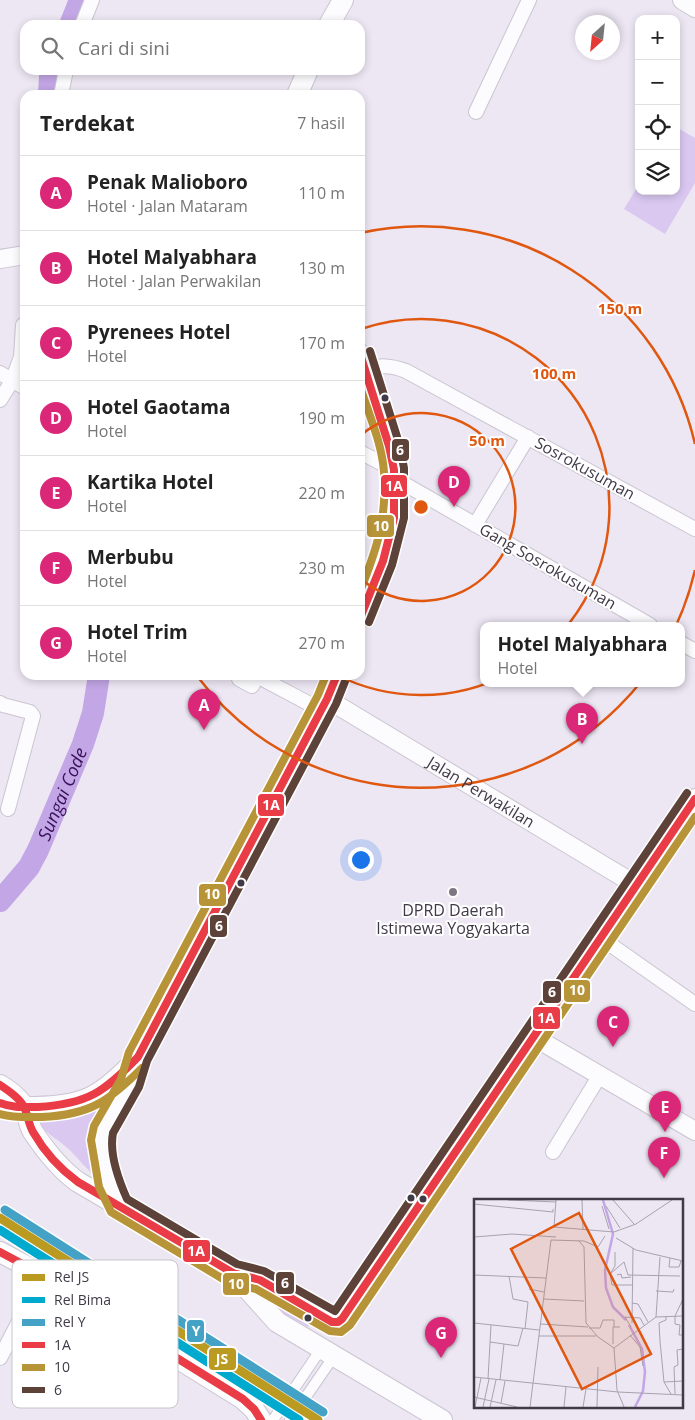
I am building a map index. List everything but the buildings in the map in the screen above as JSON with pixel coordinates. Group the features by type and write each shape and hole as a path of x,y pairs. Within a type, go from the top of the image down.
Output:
{"main road":[{"path":"332,20 343,0"},
{"path":"299,90 306,75"},
{"path":"365,368 389,446 394,474 394,518 383,561 365,606"},
{"path":"119,1206 108,1184 101,1138 103,1130 130,1083 138,1057 324,704 335,680"},
{"path":"0,1085 13,1094 24,1107 33,1132 67,1173 78,1182 233,1273 260,1280 332,1322 336,1322 342,1319 695,799"},
{"path":"0,1103 24,1107 62,1106 83,1101 112,1084 138,1057"},
{"path":"0,1252 15,1260"},
{"path":"233,1273 277,1322 442,1420"},
{"path":"178,1358 244,1399 262,1419"}],"street":[{"path":"84,20 92,0"},
{"path":"476,112 528,0"},
{"path":"682,0 695,8"},
{"path":"62,90 65,75"},
{"path":"0,259 20,256"},
{"path":"0,400 6,377 20,357"},
{"name":"Sosrokusuman","path":"365,362 389,365 406,371 695,529"},
{"path":"6,377 20,385"},
{"path":"475,525 528,436"},
{"name":"Gang Sosrokusuman","path":"365,455 475,525 645,622"},
{"path":"241,680 252,686 255,680"},
{"path":"267,680 324,704"},
{"path":"0,703 30,712 33,716 2,810"},
{"name":"Jalan Perwakilan","path":"324,704 636,885"},
{"path":"601,938 695,1004"},
{"path":"534,1037 695,1131"},
{"path":"553,1152 600,1075"},
{"path":"0,1358 12,1335"},
{"path":"262,1419 328,1353"},
{"path":"290,1420 328,1353"}],"shaded area":[{"path":"680,129 695,138 695,183 665,234 624,209 635,191 635,195 680,195"},
{"path":"114,1093 102,1182 70,1150 47,1132 39,1121 52,1117 73,1118 88,1113"},
{"path":"255,1287 312,1319 308,1327 269,1305"}],"waterway":[{"name":"Sungai Code","path":"72,20 80,0"},
{"name":"Sungai Code","path":"49,90 50,75"},
{"name":"Sungai Code","path":"0,901 29,867 38,850 83,744 93,713 98,680"}],"rail line":[{"name":"Y","path":"5,1210 84,1260"},
{"name":"JS","path":"0,1218 66,1260"},
{"name":"Bima","path":"0,1230 47,1260"},
{"name":"Y","path":"178,1320 323,1412"},
{"name":"JS","path":"178,1331 318,1420"},
{"name":"Bima","path":"178,1343 299,1420"}],"transit line":[{"name":"6","path":"369,622 392,565 404,518 404,468 399,443 370,351"},
{"name":"1A","path":"365,370 389,446 394,470 394,518 383,561 365,606"},
{"name":"10","path":"365,401 381,451 385,489 380,533 365,577"},
{"name":"10","path":"324,680 318,695 129,1052 121,1079 94,1126 91,1140 99,1187 111,1212 228,1282 256,1289 330,1331 341,1332 350,1325 695,817"},
{"name":"1A","path":"0,1103 23,1107 38,1107 70,1103 83,1099 105,1087 138,1057 327,699 335,680"},
{"name":"6","path":"346,680 336,704 147,1061 139,1087 113,1133 112,1141 116,1167 127,1199 237,1264 264,1271 335,1311 687,793"},
{"name":"1A","path":"0,1085 21,1102 37,1139 47,1153 78,1182 233,1273 260,1280 332,1322 338,1322 342,1319 695,799"},
{"name":"10","path":"0,1114 16,1117 42,1117 59,1116 86,1109 109,1097 142,1068"},
{"name":"1A","path":"0,1252 15,1260"},
{"name":"1A","path":"178,1359 243,1399 254,1409 261,1420"}],"place":[{"name":"Hotel Gaotama","path":"454,507"},
{"name":"Penak Malioboro","path":"204,730"},
{"name":"Hotel Malyabhara","path":"582,744"},
{"name":"DPRD Daerah Istimewa Yogyakarta","path":"453,892"},
{"name":"Pyrenees Hotel","path":"613,1047"},
{"name":"Kartika Hotel","path":"665,1132"},
{"name":"Merbubu","path":"664,1178"},
{"name":"Hotel Trim","path":"441,1358"}]}
